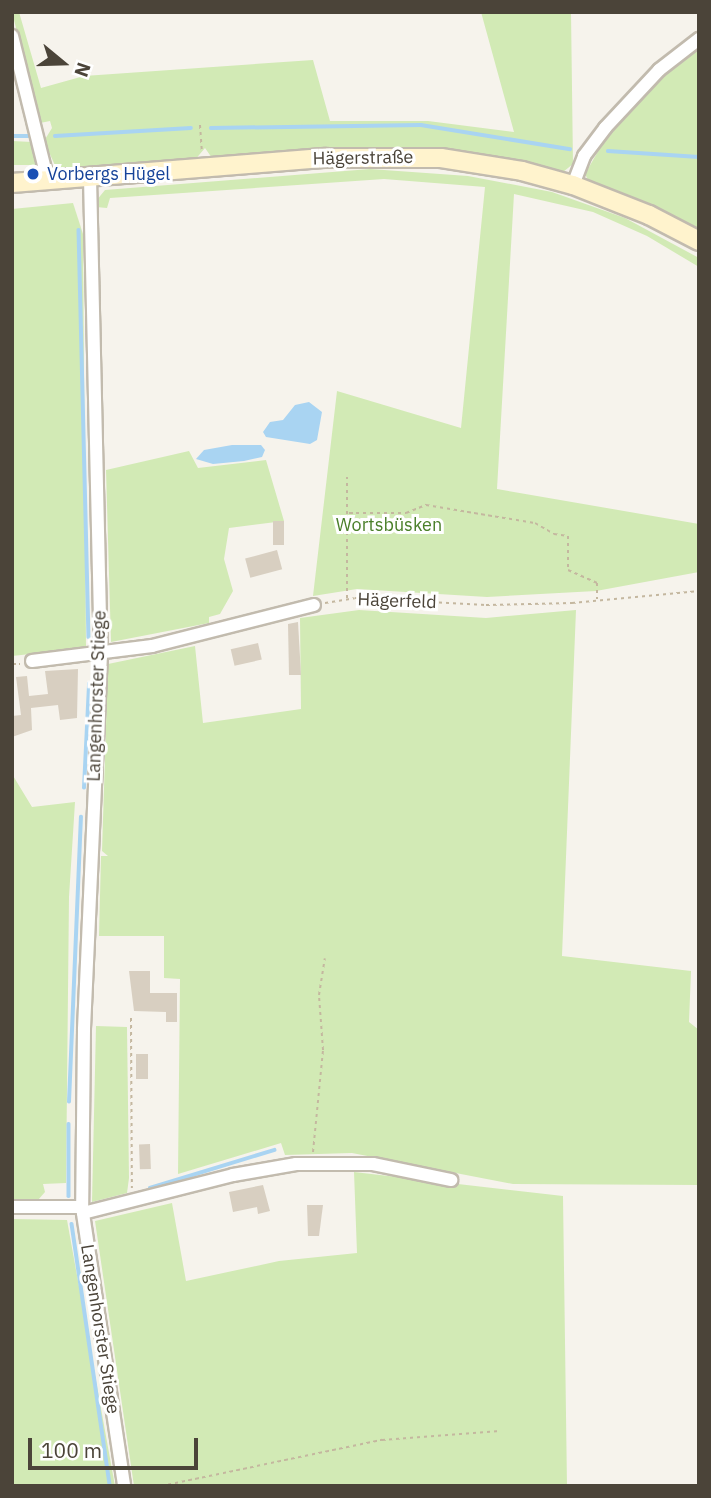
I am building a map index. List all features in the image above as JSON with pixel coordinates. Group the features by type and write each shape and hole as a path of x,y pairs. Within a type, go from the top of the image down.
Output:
{"main road":[{"name":"Hägerstraße","path":"12,183 336,157 422,157 502,167 573,185 649,215 699,242"}],"street":[{"path":"12,36 48,181"},
{"path":"573,185 584,156 605,128 659,70 699,39"},
{"name":"Langenhorster Stiege","path":"90,178 101,654 84,1017 82,1210 124,1486"},
{"path":"32,661 101,654 189,638 314,605"},
{"path":"12,1207 82,1210 130,1202 258,1170 312,1163 373,1164 451,1180"}],"path":[{"path":"200,125 204,168"},
{"path":"346,599 349,513 347,477"},
{"path":"349,513 394,514 426,505 517,517 565,535 569,540 568,570 597,583 597,601"},
{"name":"Hägerfeld","path":"314,605 346,599 486,605 597,601 699,591"},
{"path":"312,1163 323,1050 319,995 325,958"},
{"path":"130,1202 134,1167 131,1018"},
{"path":"161,1486 382,1440 500,1432"}],"green space":[{"path":"12,12 19,12 41,88 84,76 313,60 330,121 428,121 514,132 481,12 571,12 573,164 563,172 479,154 404,148 212,158 205,148 194,161 58,172 44,141 52,128 50,121 40,123"},
{"path":"699,43 699,233 589,182 585,174 608,134 643,90"},
{"path":"12,141 32,142 41,165 12,165"},
{"name":"Wortsbüsken","path":"370,169 468,176 552,192 625,218 699,258 699,267 647,236 593,212 514,194 497,489 699,524 699,572 596,591 487,597 357,589 313,596 337,391 461,428 485,187 384,179 110,198 107,208 96,207 96,201 105,190"},
{"path":"73,203 83,234 86,648 12,656 12,209"},
{"path":"189,451 198,468 266,460 284,521 229,528 224,559 233,591 220,614 209,617 209,623 111,642 106,470"},
{"path":"359,610 486,618 576,610 562,956 691,971 689,1022 699,1030 699,1185 513,1184 352,1153 285,1155 281,1143 178,1174 180,979 164,978 164,936 99,936 101,856 108,856 102,851 108,664 195,646 203,723 301,709 300,618"},
{"path":"12,774 32,807 75,802 69,897 66,1183 43,1184 45,1192 38,1200 12,1200"},
{"path":"96,1026 127,1027 129,1178 127,1193 92,1202"},
{"path":"354,1172 563,1196 567,1486 134,1486 95,1221 172,1203 186,1281 279,1261 357,1253"},
{"path":"12,1219 67,1220 115,1486 12,1486"}],"water":[{"path":"309,402 322,412 317,440 310,444 266,437 263,432 270,422 283,420 295,405"},
{"path":"232,445 261,445 265,450 262,457 244,461 213,464 196,459 204,450"}],"building":[{"path":"273,521 284,521 284,545 273,545"},
{"path":"277,550 282,569 250,578 245,559"},
{"path":"298,622 301,675 289,675 288,624"},
{"path":"258,643 262,660 235,666 231,649"},
{"path":"78,669 77,718 60,720 58,705 31,708 32,730 12,737 12,716 21,715 16,677 27,676 29,696 48,694 45,671"},
{"path":"129,971 150,971 150,993 177,993 177,1022 166,1022 166,1012 134,1011"},
{"path":"136,1054 148,1054 148,1079 136,1079"},
{"path":"139,1144 150,1144 151,1169 140,1169"},
{"path":"263,1185 270,1211 258,1214 257,1207 233,1212 229,1192"},
{"path":"307,1205 323,1205 319,1236 308,1236"}],"waterway":[{"path":"211,128 421,125 570,149"},
{"path":"55,136 191,128"},
{"path":"12,136 28,136"},
{"path":"608,151 699,157"},
{"path":"79,230 89,637"},
{"path":"84,788 89,684"},
{"path":"69,1102 81,817"},
{"path":"69,1124 69,1196"},
{"path":"150,1188 274,1150"},
{"path":"72,1224 110,1486"}],"place":[{"name":"Vorbergs Hügel","path":"33,174"}]}
